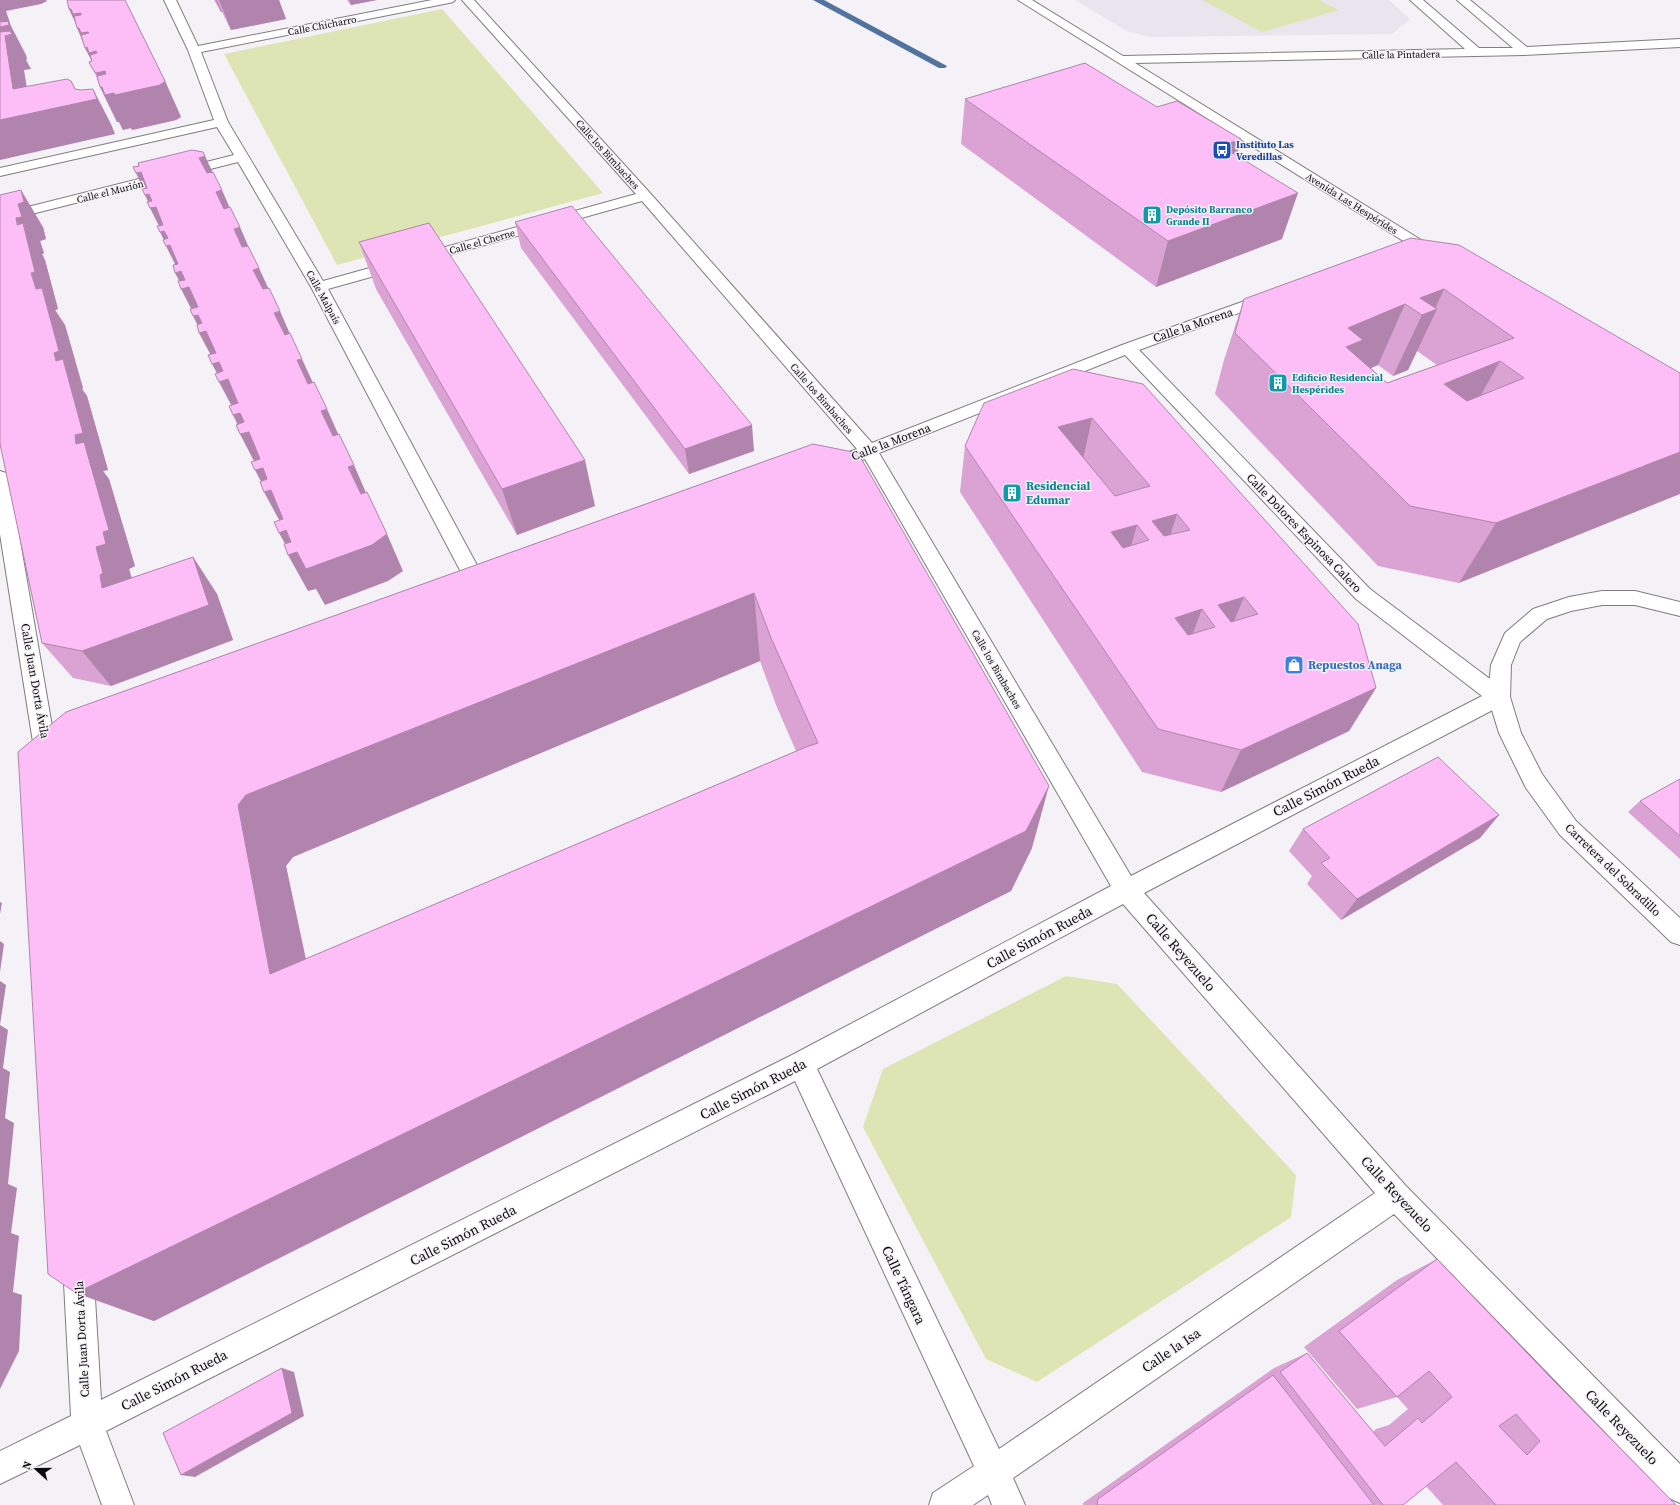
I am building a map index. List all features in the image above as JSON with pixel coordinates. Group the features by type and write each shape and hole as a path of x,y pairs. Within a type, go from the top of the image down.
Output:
{"street":[{"name":"Calle Malpaís","path":"170,0 194,50 221,122 319,287 482,593"},
{"name":"Calle Chicharro","path":"194,50 449,0"},
{"name":"Calle los Bimbaches","path":"468,0 645,196 869,451 1126,890"},
{"name":"Avenida Las Hespérides","path":"1024,0 1446,261"},
{"path":"1416,0 1476,52"},
{"path":"1463,0 1524,51"},
{"name":"Calle la Pintadera","path":"1121,60 1524,51 1680,43"},
{"path":"0,172 221,122"},
{"name":"Calle el Murión","path":"0,218 243,158"},
{"name":"Calle el Cherne","path":"319,287 645,196"},
{"path":"1396,253 1419,245"},
{"name":"Calle la Morena","path":"839,462 1128,348 1284,292"},
{"name":"Calle Dolores Espinosa Calero","path":"1128,348 1363,594 1498,697"},
{"name":"Calle Juan Dorta Ávila","path":"0,477 54,751 49,786"},
{"name":"Carretera del Sobradillo","path":"1680,609 1636,598 1602,598 1569,604 1540,614 1512,638 1501,664 1498,697 1510,733 1534,781 1568,828 1680,934"},
{"name":"Calle Simón Rueda","path":"0,1468 802,1064 1126,890 1498,697"},
{"name":"Calle Reyezuelo","path":"1126,890 1396,1196 1680,1487"},
{"name":"Calle Tángara","path":"802,1064 992,1473 1009,1505"},
{"name":"Calle la Isa","path":"945,1505 1396,1196"},
{"name":"Calle Juan Dorta Ávila","path":"76,1241 87,1424 107,1472 118,1505"}],"shaded area":[{"path":"1075,0 1389,0 1410,19 1392,34 1152,37 1128,32"}],"green space":[{"path":"1202,0 1319,0 1339,10 1262,32"},
{"path":"442,9 603,193 337,265 224,54"},
{"path":"1066,976 1117,984 1296,1175 1291,1217 1037,1382 986,1359 863,1127 883,1069"}],"building":[{"path":"67,0 125,0 165,81 160,85 115,95 114,93 105,95 102,87 100,87 97,76 106,74 105,71 96,73 92,68 89,62 92,61 90,55 97,53 96,51 89,53 87,47 85,48 81,35 89,33 81,33 79,28 77,28 74,16 81,15 81,13 73,14 71,9 69,9"},
{"path":"0,19 1,22 8,21 9,25 0,27"},
{"path":"10,31 12,34 5,36 13,89 67,79 71,81 75,89 93,89 97,99 0,120 0,32"},
{"path":"1085,63 1157,107 1177,101 1241,139 1221,146 1298,193 1168,241 965,99"},
{"path":"192,150 203,152 205,156 199,158 207,173 213,172 222,190 216,192 224,209 230,207 240,227 234,229 242,247 248,246 259,268 253,270 263,289 269,288 280,311 274,313 285,335 290,333 302,359 297,360 308,384 314,382 327,409 321,411 333,436 339,434 354,465 348,467 361,494 367,492 387,534 372,545 306,569 297,552 288,555 284,544 291,542 286,530 279,533 274,522 283,519 271,490 264,492 260,482 267,479 263,468 255,470 251,462 260,459 249,432 240,434 236,425 244,422 240,413 233,415 229,406 238,403 228,379 219,382 215,374 223,371 219,362 212,364 208,355 216,353 206,331 199,333 197,325 202,323 198,315 193,316 190,309 198,307 189,287 181,289 178,281 185,280 181,271 175,273 173,265 178,264 170,245 166,246 163,240 168,238 164,231 160,232 157,226 163,225 156,207 150,208 147,202 152,201 149,194 145,195 142,189 147,188 141,172 136,173 133,167 139,166 138,163"},
{"path":"21,190 24,202 18,204 22,217 16,218 17,225 23,223 35,272 31,273 36,289 42,288 59,351 54,353 56,361 63,359 83,433 75,435 76,444 84,442 109,530 103,532 106,544 96,547 103,573 100,575 102,588 193,557 209,605 82,651 42,643 0,444 0,195"},
{"path":"572,206 752,425 685,449 515,222"},
{"path":"429,223 585,460 502,489 359,242"},
{"path":"1411,238 1459,245 1680,373 1680,452 1496,523 1410,506 1235,333 1244,299","holes":["1444,289 1514,338 1387,383 1346,347 1363,340 1348,328 1405,304 1422,315 1437,309 1420,298","1500,361 1524,378 1467,401 1444,384"]},
{"path":"1073,369 1143,384 1358,624 1376,688 1241,750 1158,729 965,446 984,403","holes":["1092,418 1150,486 1115,496 1058,427","1177,514 1190,530 1164,536 1152,521","1137,525 1149,540 1123,548 1111,532","1244,597 1258,614 1231,622 1218,605","1202,609 1215,627 1188,635 1175,618"]},
{"path":"813,444 858,453 1049,786 1026,831 76,1293 48,1274 18,752 66,712","holes":["754,593 771,638 818,743 270,974 238,805 246,795"]},
{"path":"1438,757 1499,815 1357,899 1321,863 1330,858 1303,829"},
{"path":"1680,779 1680,836 1640,801"},
{"path":"1437,1259 1676,1505 1496,1505 1456,1462 1403,1505 1383,1505 1280,1372 1307,1353 1385,1446 1418,1418 1422,1423 1452,1397 1429,1371 1397,1397 1339,1331","holes":["1516,1414 1540,1441 1527,1455 1499,1426"]},
{"path":"282,1368 292,1413 181,1475 163,1433"},
{"path":"1273,1375 1374,1505 1097,1505 1098,1499"}],"waterway":[{"path":"817,0 942,66"}],"place":[{"name":"Instituto Las Veredillas","path":"1222,150"},
{"name":"Depósito Barranco Grande II","path":"1152,215"},
{"name":"Edificio Residencial Hespérides","path":"1278,383"},
{"name":"Residencial Edumar","path":"1012,493"},
{"name":"Repuestos Anaga","path":"1294,665"}]}
